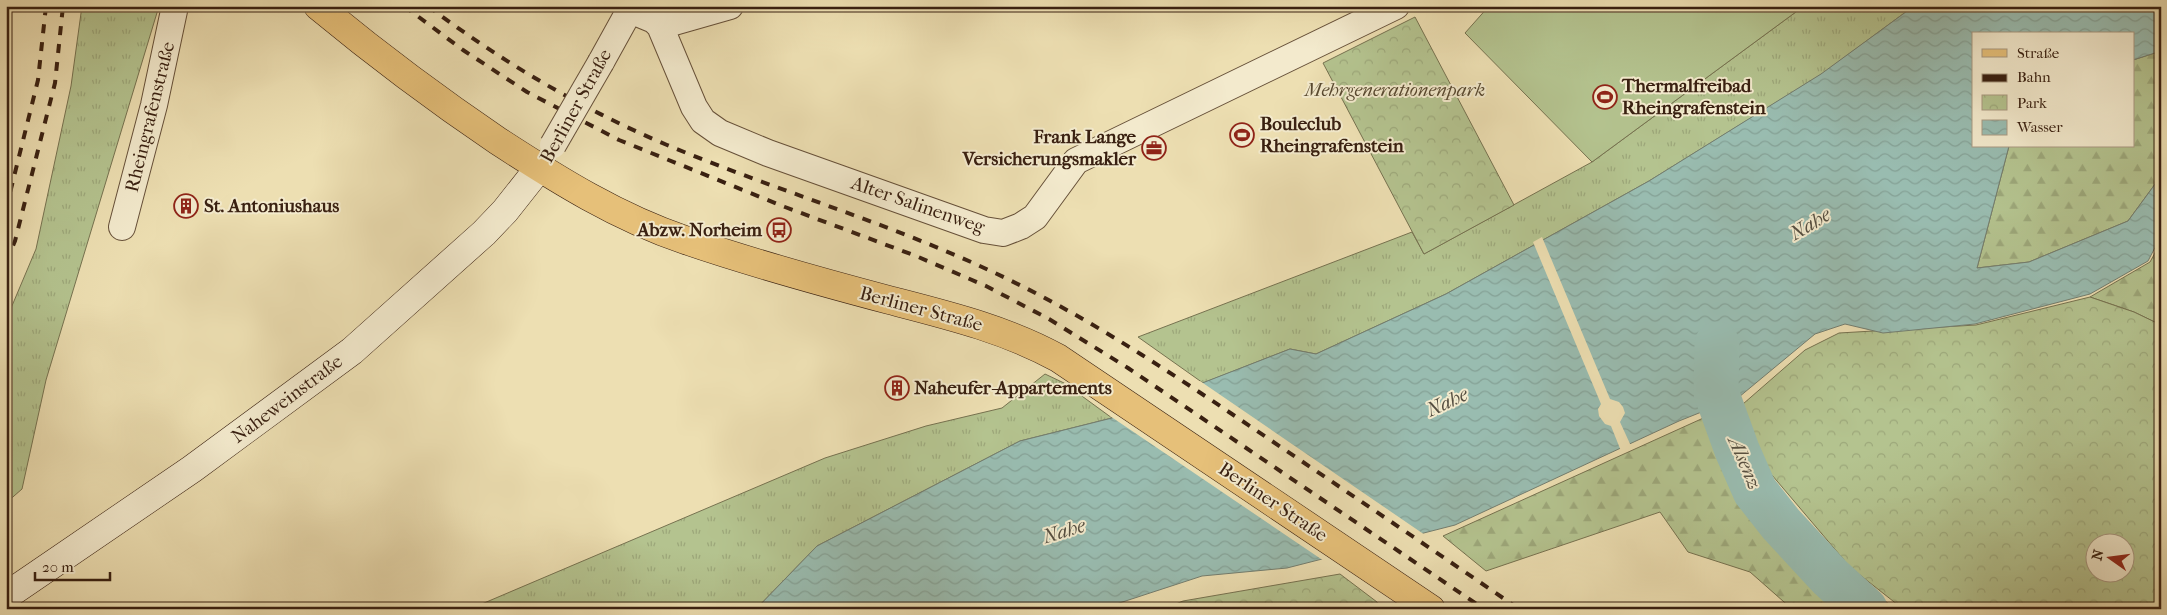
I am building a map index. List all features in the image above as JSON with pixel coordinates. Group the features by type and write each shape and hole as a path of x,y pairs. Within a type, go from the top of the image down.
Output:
{"main road":[{"path":"318,6 396,69 460,116 539,168"},
{"name":"Berliner Straße","path":"539,168 572,189 601,204 683,240 782,271 990,328 1035,345 1089,377 1431,609"},
{"name":"Naheweinstraße","path":"6,596 192,469 352,351 484,233 505,212 539,168"}],"street":[{"name":"Rheingrafenstraße","path":"122,227 154,105 175,6"},
{"path":"631,8 654,20 660,26 730,6"},
{"name":"Alter Salinenweg","path":"660,26 694,107 703,120 720,133 768,153 984,230 1003,232 1021,226 1035,217 1076,160 1396,6"},
{"name":"Berliner Straße","path":"539,168 631,8"}],"green space":[{"path":"82,6 159,6 46,380 22,489 6,503 6,320 36,249 71,86"},
{"name":"Thermalfreibad Rheingrafenstein","path":"1489,6 1804,6 1592,162 1465,33"},
{"path":"1804,6 1907,6 1907,11 1822,74 1649,181 1446,294 1316,354 1290,349 1203,383 1138,337 1412,232 1424,254 1592,162"},
{"name":"Mehrgenerationenpark","path":"1415,17 1514,205 1424,254 1323,63"},
{"path":"2161,51 2161,176 2128,221 2029,262 1977,268 2008,148 2134,148 2134,60"},
{"path":"2161,242 2161,325 2134,312 2090,297 2150,262"},
{"path":"2090,297 2134,312 2161,325 2161,609 1903,609 1850,567 1749,448 1743,404 1805,350 1839,333 1976,325"},
{"path":"1045,374 1064,383 1112,418 1020,441 817,546 756,609 470,609 825,458 926,426 1002,408"},
{"path":"1733,410 1746,453 1843,567 1895,609 1792,609 1750,572 1688,552 1660,512 1486,571 1443,536 1710,415"},
{"path":"1340,574 1377,602 1380,609 1164,609 1183,601"}],"water":[{"name":"Nahe","path":"1914,6 2161,6 2161,51 2134,60 2134,32 1972,32 1972,148 2008,148 1977,268 2029,262 2128,221 2161,176 2161,236 2148,261 2090,294 1975,324 1883,333 1845,324 1815,334 1739,397 1679,421 1455,525 1287,568 1202,576 1101,609 756,609 817,546 1020,441 1112,418 1290,349 1316,354 1446,294 1649,181 1821,74"}],"pier":[{"path":"1542,237 1610,399 1619,402 1623,407 1625,413 1620,422 1631,446 1621,451 1611,426 1605,424 1599,416 1598,409 1601,404 1533,242"},
{"path":"1200,381 1425,535 1324,561 1110,416"}],"waterway":[{"name":"Alsenz","path":"1717,344 1716,392 1737,450 1755,491 1781,524 1830,577 1865,609"}],"railway":[{"path":"6,209 38,80 46,6"},
{"path":"6,262 15,241 55,83 63,6"},
{"path":"404,6 463,50 527,92 619,140 785,207 916,256 986,286 1049,319 1128,368 1484,609"},
{"path":"428,6 456,27 543,83 635,131 708,161 914,238 995,273 1067,310 1202,394 1519,609"}],"place":[{"name":"Thermalfreibad Rheingrafenstein","path":"1605,97"},
{"name":"Bouleclub Rheingrafenstein","path":"1242,135"},
{"name":"Frank Lange Versicherungsmakler","path":"1154,148"},
{"name":"St. Antoniushaus","path":"186,206"},
{"name":"Abzw. Norheim","path":"779,230"},
{"name":"Naheufer-Appartements","path":"897,388"}]}
